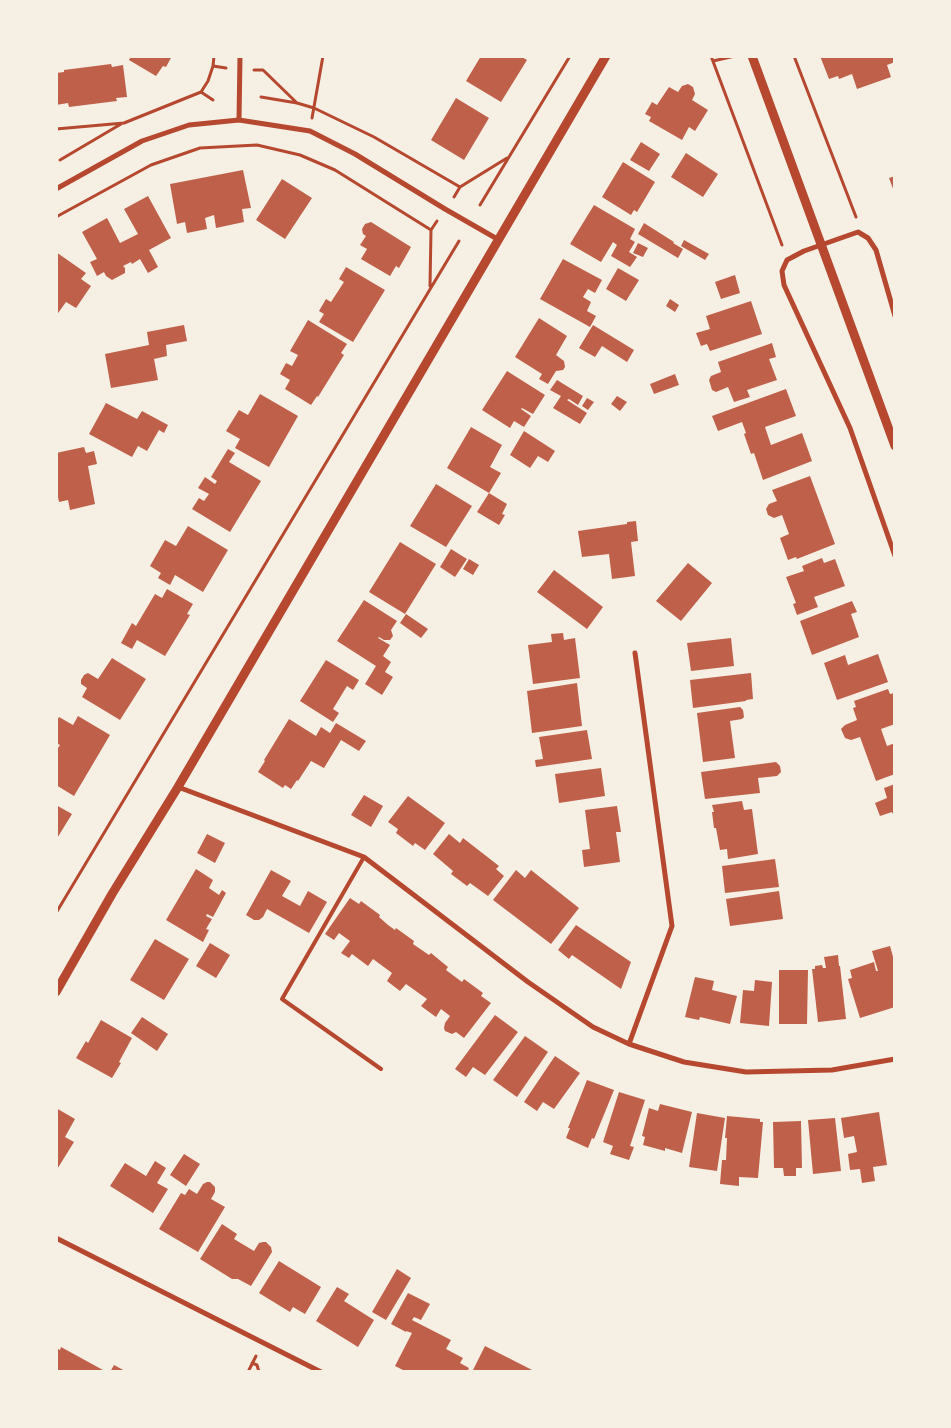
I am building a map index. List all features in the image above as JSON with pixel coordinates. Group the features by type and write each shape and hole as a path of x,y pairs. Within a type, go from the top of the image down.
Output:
{"street":[{"path":"239,120 240,56"},
{"path":"56,992 606,56"},
{"path":"752,56 895,446"},
{"path":"56,189 142,141 189,125 239,120 310,131 355,154 499,240"},
{"path":"895,316 876,250 868,238 858,232 821,244 787,260 782,271 784,285 850,428 895,556"},
{"path":"629,1044 672,926 635,654"},
{"path":"178,787 364,857 528,982 593,1027 629,1044 684,1062 746,1072 832,1070 895,1059"},
{"path":"56,1238 321,1372"}],"lane":[{"path":"364,857 282,999 381,1069"}],"path":[{"path":"60,160 124,122 201,92 208,81 214,56"},
{"path":"310,131 323,56"},
{"path":"480,205 570,56"},
{"path":"711,56 787,260"},
{"path":"714,62 735,56"},
{"path":"794,56 857,220 858,232"},
{"path":"213,66 227,68"},
{"path":"250,70 263,70 297,103"},
{"path":"201,92 213,100"},
{"path":"261,97 314,108 374,137 460,187"},
{"path":"56,129 124,122"},
{"path":"56,217 151,165 200,148 257,145 300,155 335,170 431,230"},
{"path":"454,197 460,187 508,158"},
{"path":"430,286 431,230 437,220"},
{"path":"56,912 458,241"},
{"path":"252,1363 256,1365 259,1372"}],"building":[{"path":"131,56 172,56 166,67 163,66 156,76 129,60"},
{"path":"481,56 520,56 527,60 501,102 466,81"},
{"path":"820,56 895,56 895,62 887,65 891,77 857,89 852,74 839,79 838,76 829,79"},
{"path":"111,64 112,67 123,65 127,97 116,98 117,101 69,107 68,103 56,105 56,73 64,72 64,70"},
{"path":"688,84 693,87 695,94 692,100 708,110 695,131 689,127 682,140 649,121 651,117 645,114 652,102 657,105 669,87 678,92 682,86"},
{"path":"456,98 489,118 464,160 431,140"},
{"path":"641,142 660,154 649,171 630,160"},
{"path":"686,153 718,174 703,197 671,177"},
{"path":"623,162 655,182 637,212 634,210 631,215 602,197"},
{"path":"243,170 251,208 242,209 244,222 216,228 214,215 205,218 207,229 187,233 185,222 177,224 170,184"},
{"path":"895,176 895,194 889,178"},
{"path":"282,179 312,198 285,239 256,220"},
{"path":"148,196 171,238 149,250 158,267 148,273 140,259 132,264 131,262 123,266 125,273 112,280 104,272 97,276 90,262 97,259 82,232 107,218 120,243 138,234 124,209"},
{"path":"594,205 635,229 630,239 635,242 629,252 637,257 630,267 611,256 617,245 613,242 601,262 570,244"},
{"path":"371,222 411,247 399,268 396,266 390,276 361,259 367,249 360,245 366,236 363,234 362,229 365,224"},
{"path":"644,223 683,249 678,258 638,234"},
{"path":"684,240 709,254 705,260 681,246"},
{"path":"638,243 648,248 643,257 633,253"},
{"path":"56,252 86,273 81,279 91,286 76,308 66,302 56,316"},
{"path":"563,259 602,280 595,293 588,289 583,297 591,302 587,311 596,316 590,327 540,299"},
{"path":"346,267 385,290 353,342 319,322 324,314 319,311 326,299 331,302 344,282 339,279"},
{"path":"618,268 639,280 626,301 606,289"},
{"path":"735,275 740,293 721,299 715,282"},
{"path":"670,299 679,305 675,312 666,306"},
{"path":"751,301 762,334 710,351 707,344 701,346 696,333 710,329 706,316"},
{"path":"539,318 567,336 556,355 564,361 565,367 563,370 556,371 548,384 539,379 542,374 515,357"},
{"path":"308,320 347,344 341,353 344,355 311,405 285,389 290,380 280,374 286,363 292,366 298,355 290,351"},
{"path":"184,325 187,341 166,345 167,356 154,359 158,380 111,388 105,354 149,345 147,332"},
{"path":"593,325 634,350 627,362 602,346 595,357 579,348"},
{"path":"772,343 776,357 769,359 777,380 747,390 750,397 734,402 728,387 716,392 712,390 709,380 711,376 721,372 718,362"},
{"path":"507,371 545,395 533,414 521,409 531,416 524,427 514,421 510,428 482,410"},
{"path":"675,374 679,385 654,394 650,384"},
{"path":"557,380 583,396 578,405 569,399 567,400 587,413 580,424 553,408 561,396 550,390"},
{"path":"786,389 796,416 765,427 771,445 802,433 812,461 763,480 754,453 751,454 742,422 718,431 712,416"},
{"path":"260,394 298,416 269,467 235,448 240,439 226,431 239,410 248,415"},
{"path":"617,396 627,402 620,411 611,404"},
{"path":"587,398 594,402 588,410 582,406"},
{"path":"106,403 137,419 142,411 168,425 164,433 159,430 147,451 138,446 132,457 89,434"},
{"path":"471,427 502,445 490,467 501,473 489,493 447,468"},
{"path":"524,431 555,451 548,462 538,456 530,468 510,455"},
{"path":"84,447 86,453 94,451 97,464 88,466 95,504 70,510 68,500 59,502 56,487 56,453"},
{"path":"228,449 235,453 229,462 261,481 230,532 192,509 199,498 204,501 209,494 198,488 205,477 215,484 217,481 211,477"},
{"path":"810,476 835,544 797,559 796,557 788,560 780,538 789,534 782,515 774,518 768,515 766,509 769,504 777,501 772,490"},
{"path":"436,484 472,506 446,547 410,526"},
{"path":"489,493 507,504 502,514 505,515 499,525 477,512"},
{"path":"636,521 638,541 631,542 635,576 612,579 609,554 582,557 578,531"},
{"path":"188,526 228,550 203,592 175,575 170,585 158,578 161,573 150,566 165,540 176,546"},
{"path":"400,542 436,564 405,614 369,592"},
{"path":"451,549 467,559 455,577 440,567"},
{"path":"822,558 824,563 835,559 845,586 814,597 818,607 797,615 793,604 796,603 786,577 804,571 802,566"},
{"path":"469,559 479,565 473,575 463,569"},
{"path":"688,563 712,583 681,621 656,601"},
{"path":"554,570 603,607 587,629 537,592"},
{"path":"167,589 193,604 187,614 190,615 165,656 137,640 132,649 121,643 132,623 136,626 155,594 162,598"},
{"path":"364,600 397,621 391,630 393,636 390,640 378,638 390,645 383,656 391,662 385,672 393,677 382,695 365,684 376,666 337,641"},
{"path":"852,601 857,612 851,614 859,637 812,655 800,621"},
{"path":"406,614 428,629 421,638 400,623"},
{"path":"563,633 564,640 575,638 580,678 533,684 528,645 552,642 551,634"},
{"path":"731,638 734,666 691,671 687,643"},
{"path":"878,654 888,682 837,700 824,663 845,655 848,665"},
{"path":"112,658 146,679 120,720 82,697 87,688 81,684 84,675 88,673 98,679"},
{"path":"326,660 359,680 353,690 347,686 333,709 339,713 333,722 300,701"},
{"path":"751,673 753,699 693,708 690,680"},
{"path":"577,683 582,726 532,733 527,691"},
{"path":"888,689 890,694 895,693 895,724 881,729 887,746 895,743 895,774 876,781 860,737 851,740 845,738 841,729 845,725 857,720 853,708 856,707 854,701"},
{"path":"740,707 743,710 744,717 730,721 735,758 703,762 697,713"},
{"path":"78,716 110,735 74,796 56,785 56,751 60,745 56,743 56,722 59,717 73,725"},
{"path":"289,719 316,736 321,727 330,733 336,723 366,741 359,751 341,740 324,768 311,761 291,789 285,785 283,788 258,772"},
{"path":"587,730 592,759 536,767 535,760 543,759 539,737"},
{"path":"776,762 780,766 781,772 777,776 758,778 760,793 705,799 701,772"},
{"path":"601,768 605,796 559,803 555,774"},
{"path":"895,784 895,819 892,812 880,816 875,803 887,798 884,788"},
{"path":"364,795 383,806 371,827 351,815"},
{"path":"408,796 445,823 425,850 415,843 413,846 396,833 398,829 388,822"},
{"path":"742,801 744,810 752,809 758,854 728,859 727,849 720,850 716,828 714,828 712,805"},
{"path":"56,805 72,814 56,840"},
{"path":"617,806 621,832 616,832 620,862 584,867 582,850 590,849 585,810"},
{"path":"207,834 225,843 215,863 197,853"},
{"path":"449,834 460,843 463,838 499,866 496,869 504,876 488,896 470,883 467,886 451,874 453,871 433,854"},
{"path":"775,859 779,887 725,893 722,866"},
{"path":"196,869 213,880 209,888 219,895 222,890 226,893 213,917 207,914 206,916 212,919 206,929 209,930 203,942 166,920"},
{"path":"271,870 291,881 282,896 300,906 308,891 327,902 309,933 267,909 259,920 254,920 246,915"},
{"path":"516,870 525,878 531,870 579,908 551,944 493,900"},
{"path":"779,891 783,919 730,926 726,899"},
{"path":"350,898 359,904 361,901 380,915 379,917 388,925 395,930 396,928 414,941 413,944 429,955 431,953 448,967 446,970 462,982 464,979 483,993 481,996 491,1003 464,1038 456,1032 452,1034 445,1031 445,1023 450,1016 441,1009 436,1017 421,1006 427,999 406,984 400,991 387,981 392,973 373,959 368,966 352,954 349,958 341,953 350,941 339,933 334,940 325,934"},
{"path":"576,925 631,962 621,989 572,955 569,959 558,950"},
{"path":"155,939 189,959 164,1000 130,980"},
{"path":"210,943 230,955 216,978 196,966"},
{"path":"890,946 895,964 895,986 893,987 895,1007 860,1018 848,979 852,978 850,970 874,962 876,971 878,971 872,951"},
{"path":"838,955 846,1019 818,1022 812,969 815,969 815,966 822,965 823,968 826,968 824,957"},
{"path":"779,970 808,970 807,1024 779,1024"},
{"path":"695,977 714,981 712,990 737,996 730,1024 700,1017 699,1020 685,1017"},
{"path":"755,980 772,982 769,1026 740,1023 743,990 754,991"},
{"path":"495,1015 518,1032 485,1075 473,1067 466,1077 455,1069"},
{"path":"142,1017 168,1034 157,1051 131,1033"},
{"path":"101,1020 132,1038 112,1078 76,1058 86,1041 88,1043"},
{"path":"525,1036 548,1052 517,1097 493,1080"},
{"path":"555,1056 580,1073 554,1109 543,1102 537,1111 524,1102"},
{"path":"587,1080 614,1090 594,1139 592,1138 588,1148 566,1138 570,1128 568,1128"},
{"path":"619,1092 645,1100 630,1146 634,1147 629,1160 610,1154 613,1146 603,1142"},
{"path":"660,1104 692,1112 682,1153 643,1145 645,1137 642,1136 649,1108 658,1111"},
{"path":"56,1108 75,1119 65,1137 74,1142 56,1171"},
{"path":"879,1112 887,1165 873,1167 875,1181 862,1183 860,1169 850,1170 848,1154 857,1152 854,1136 844,1138 841,1118"},
{"path":"697,1113 725,1118 717,1171 689,1167"},
{"path":"727,1116 760,1119 760,1122 763,1122 758,1178 739,1177 739,1186 720,1184 722,1160 726,1160"},
{"path":"835,1118 841,1171 813,1174 808,1120"},
{"path":"801,1121 802,1168 796,1168 796,1176 784,1176 783,1168 774,1168 773,1122"},
{"path":"184,1154 200,1164 186,1186 170,1175"},
{"path":"155,1161 166,1168 157,1183 168,1189 153,1213 110,1186 125,1163 146,1176"},
{"path":"210,1182 215,1187 215,1192 211,1199 225,1207 198,1252 159,1229 181,1193 185,1195 189,1189 197,1194 203,1184"},
{"path":"222,1224 237,1234 234,1239 254,1251 259,1243 263,1242 266,1242 271,1247 272,1252 251,1286 238,1279 232,1279 200,1259"},
{"path":"279,1261 321,1287 305,1314 293,1307 290,1312 259,1293"},
{"path":"397,1269 411,1278 386,1320 372,1312"},
{"path":"337,1287 349,1294 344,1301 374,1320 358,1347 316,1321"},
{"path":"408,1293 430,1304 421,1320 414,1317 412,1320 451,1340 446,1349 463,1358 460,1363 469,1368 467,1372 407,1372 395,1366 412,1333 391,1324"},
{"path":"485,1346 536,1372 472,1372"},
{"path":"61,1347 103,1370 103,1372 56,1372 56,1348 60,1350"},
{"path":"114,1365 127,1372 110,1372"}]}
